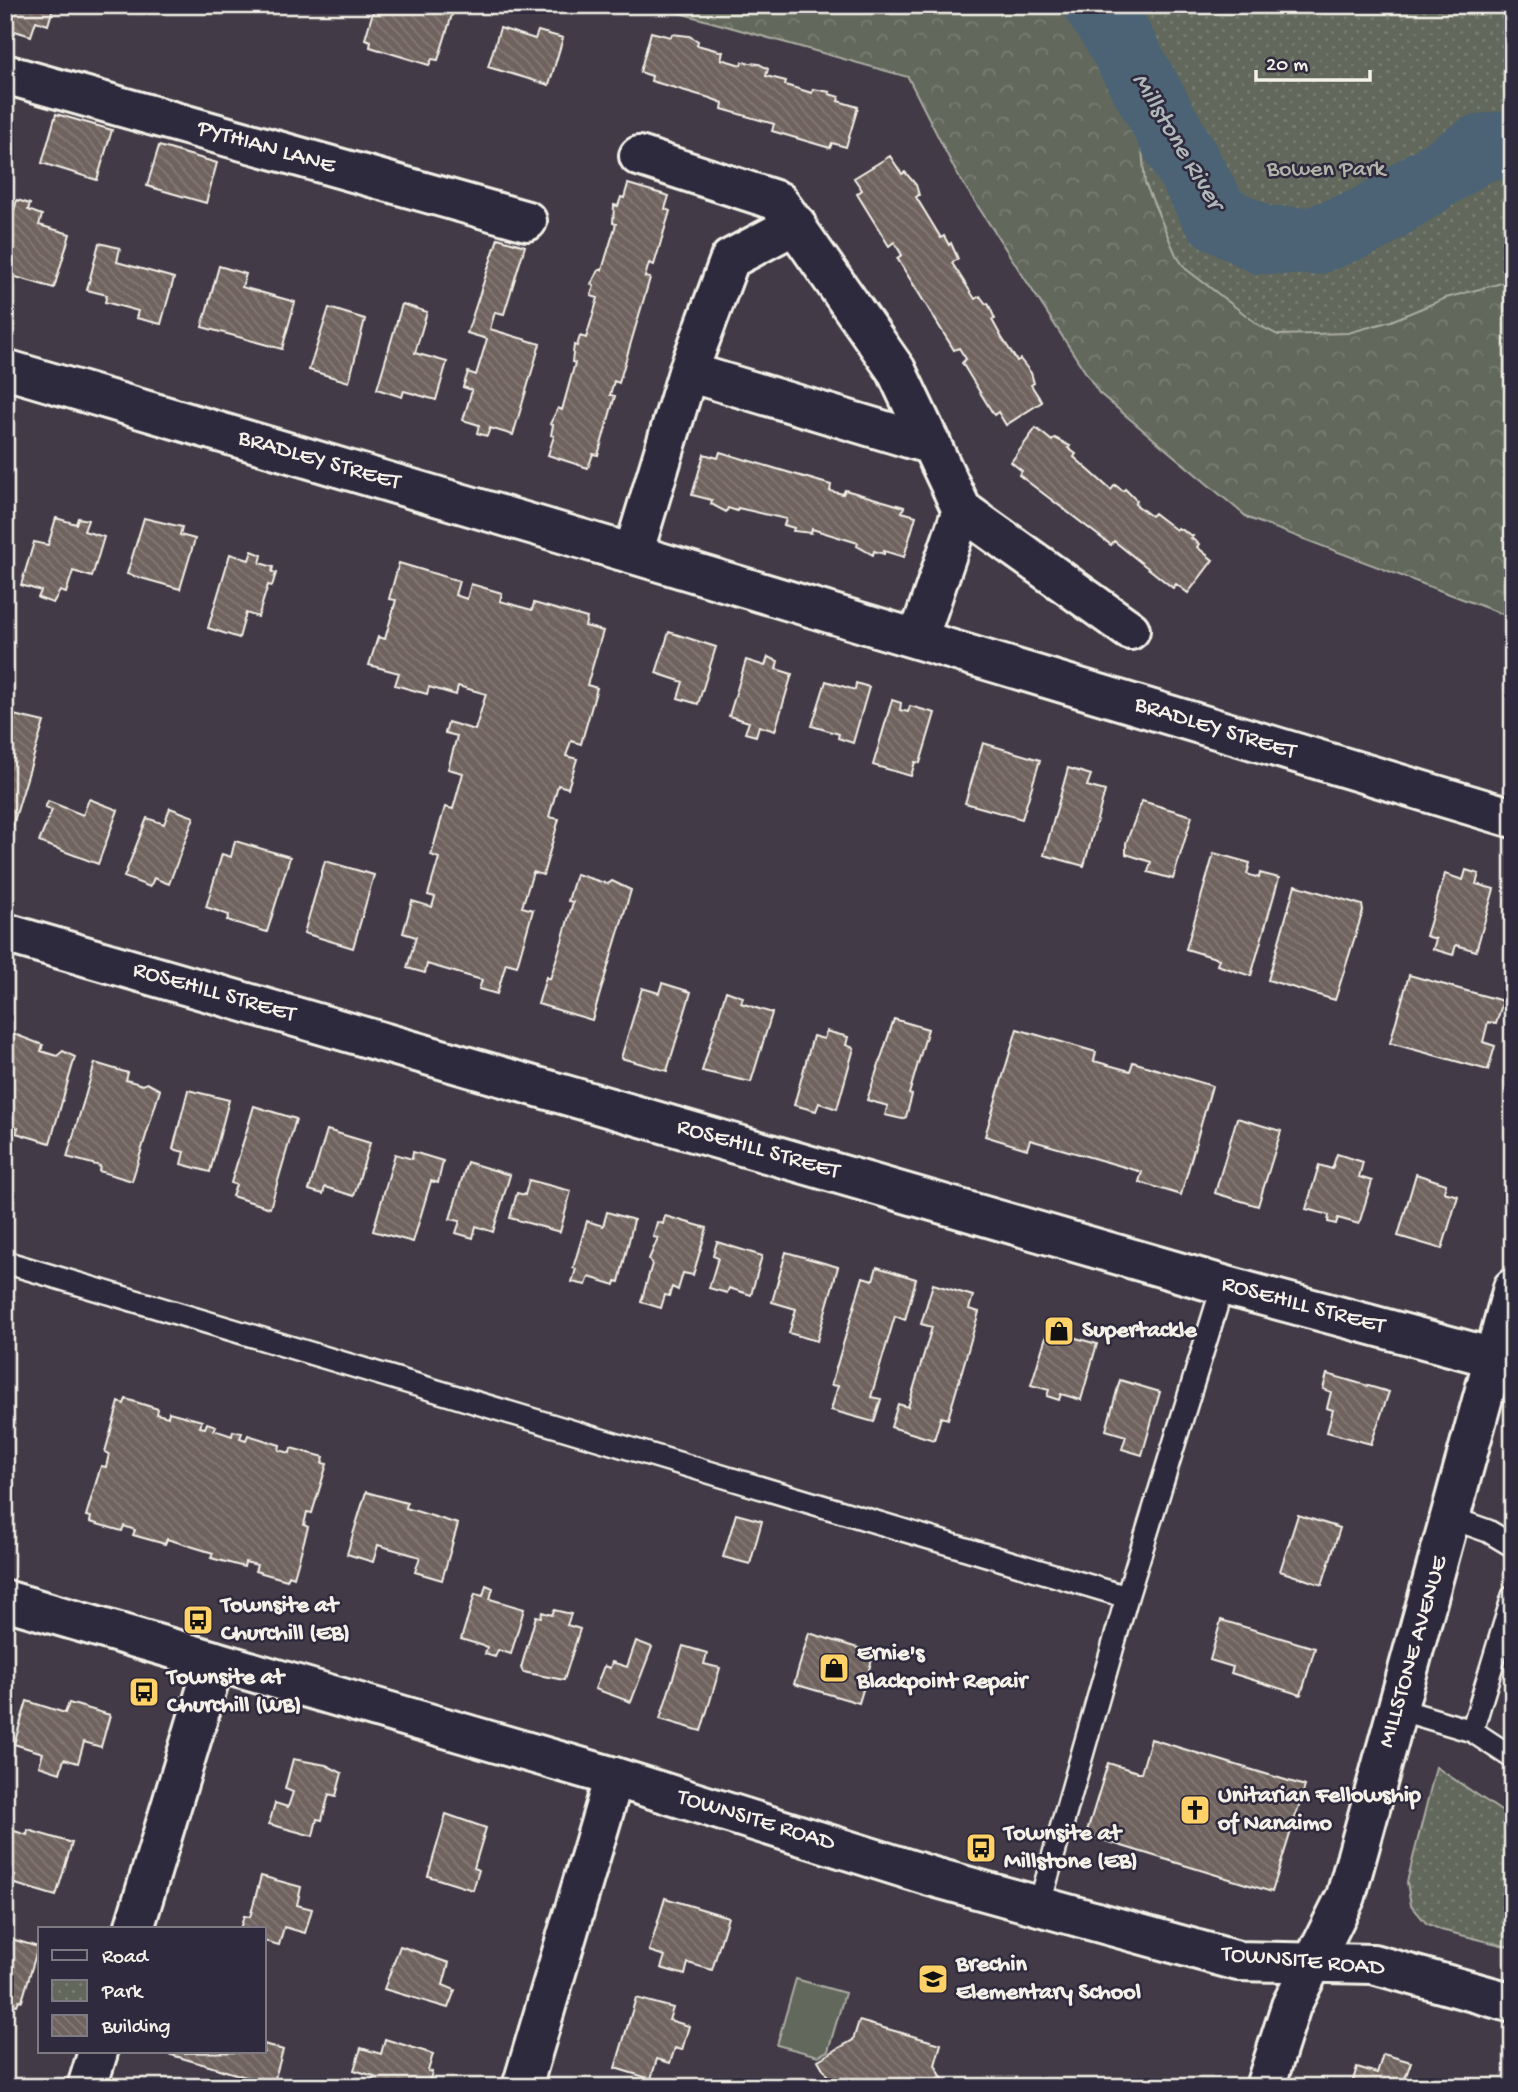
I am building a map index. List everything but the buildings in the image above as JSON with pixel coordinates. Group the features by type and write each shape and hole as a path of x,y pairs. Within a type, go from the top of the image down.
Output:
{"street":[{"name":"PYTHIAN LANE","path":"5,75 527,221"},
{"path":"639,156 778,201 896,370 962,510 1130,630"},
{"path":"633,554 688,372 730,259 796,224"},
{"name":"BRADLEY STREET","path":"5,369 1513,818"},
{"path":"688,372 932,445"},
{"path":"918,639 962,510"},
{"name":"ROSEHILL STREET","path":"5,933 1223,1285 1503,1361"},
{"name":"MILLSTONE AVENUE","path":"1265,2087 1285,2021 1346,1896 1451,1518 1503,1361 1513,1289"},
{"name":"TOWNSITE ROAD","path":"5,1600 614,1777 1039,1906 1238,1961 1373,1964 1513,2003"},
{"path":"135,1927 215,1661"},
{"path":"522,2087 614,1777"},
{"path":"87,2087 97,2054"}],"lane":[{"path":"5,1262 1127,1597"},
{"path":"1039,1906 1127,1597 1223,1285"},
{"path":"1451,1518 1488,1531 1513,1546"},
{"path":"1472,1731 1508,1630 1513,1596"},
{"path":"1398,1709 1472,1731 1513,1758"}],"green space":[{"path":"651,5 1054,5 1235,36 1513,5 1513,618 1248,518 1099,393 957,174 908,77"},
{"name":"Bowen Park","path":"1076,5 1513,5 1513,280 1446,298 1391,321 1348,333 1278,335 1260,326 1186,269 1176,255 1145,183 1138,104 1129,81"},
{"path":"1436,1767 1513,1819 1513,1948 1441,1930 1426,1923 1411,1905 1407,1882"},
{"path":"796,1979 845,1993 828,2051 818,2056 777,2045"}],"waterway":[{"name":"Millstone River","path":"1097,5 1115,32 1216,216 1262,240 1314,241 1368,220 1480,148 1513,144"}],"place":[{"name":"Supertackle","path":"1059,1331"},
{"name":"Townsite at Churchill (EB)","path":"198,1620"},
{"name":"Ernie's Blackpoint Repair","path":"834,1668"},
{"name":"Townsite at Churchill (WB)","path":"144,1692"},
{"name":"Unitarian Fellowship of Nanaimo","path":"1195,1810"},
{"name":"Townsite at Millstone (EB)","path":"981,1848"},
{"name":"Brechin Elementary School","path":"933,1979"}]}
